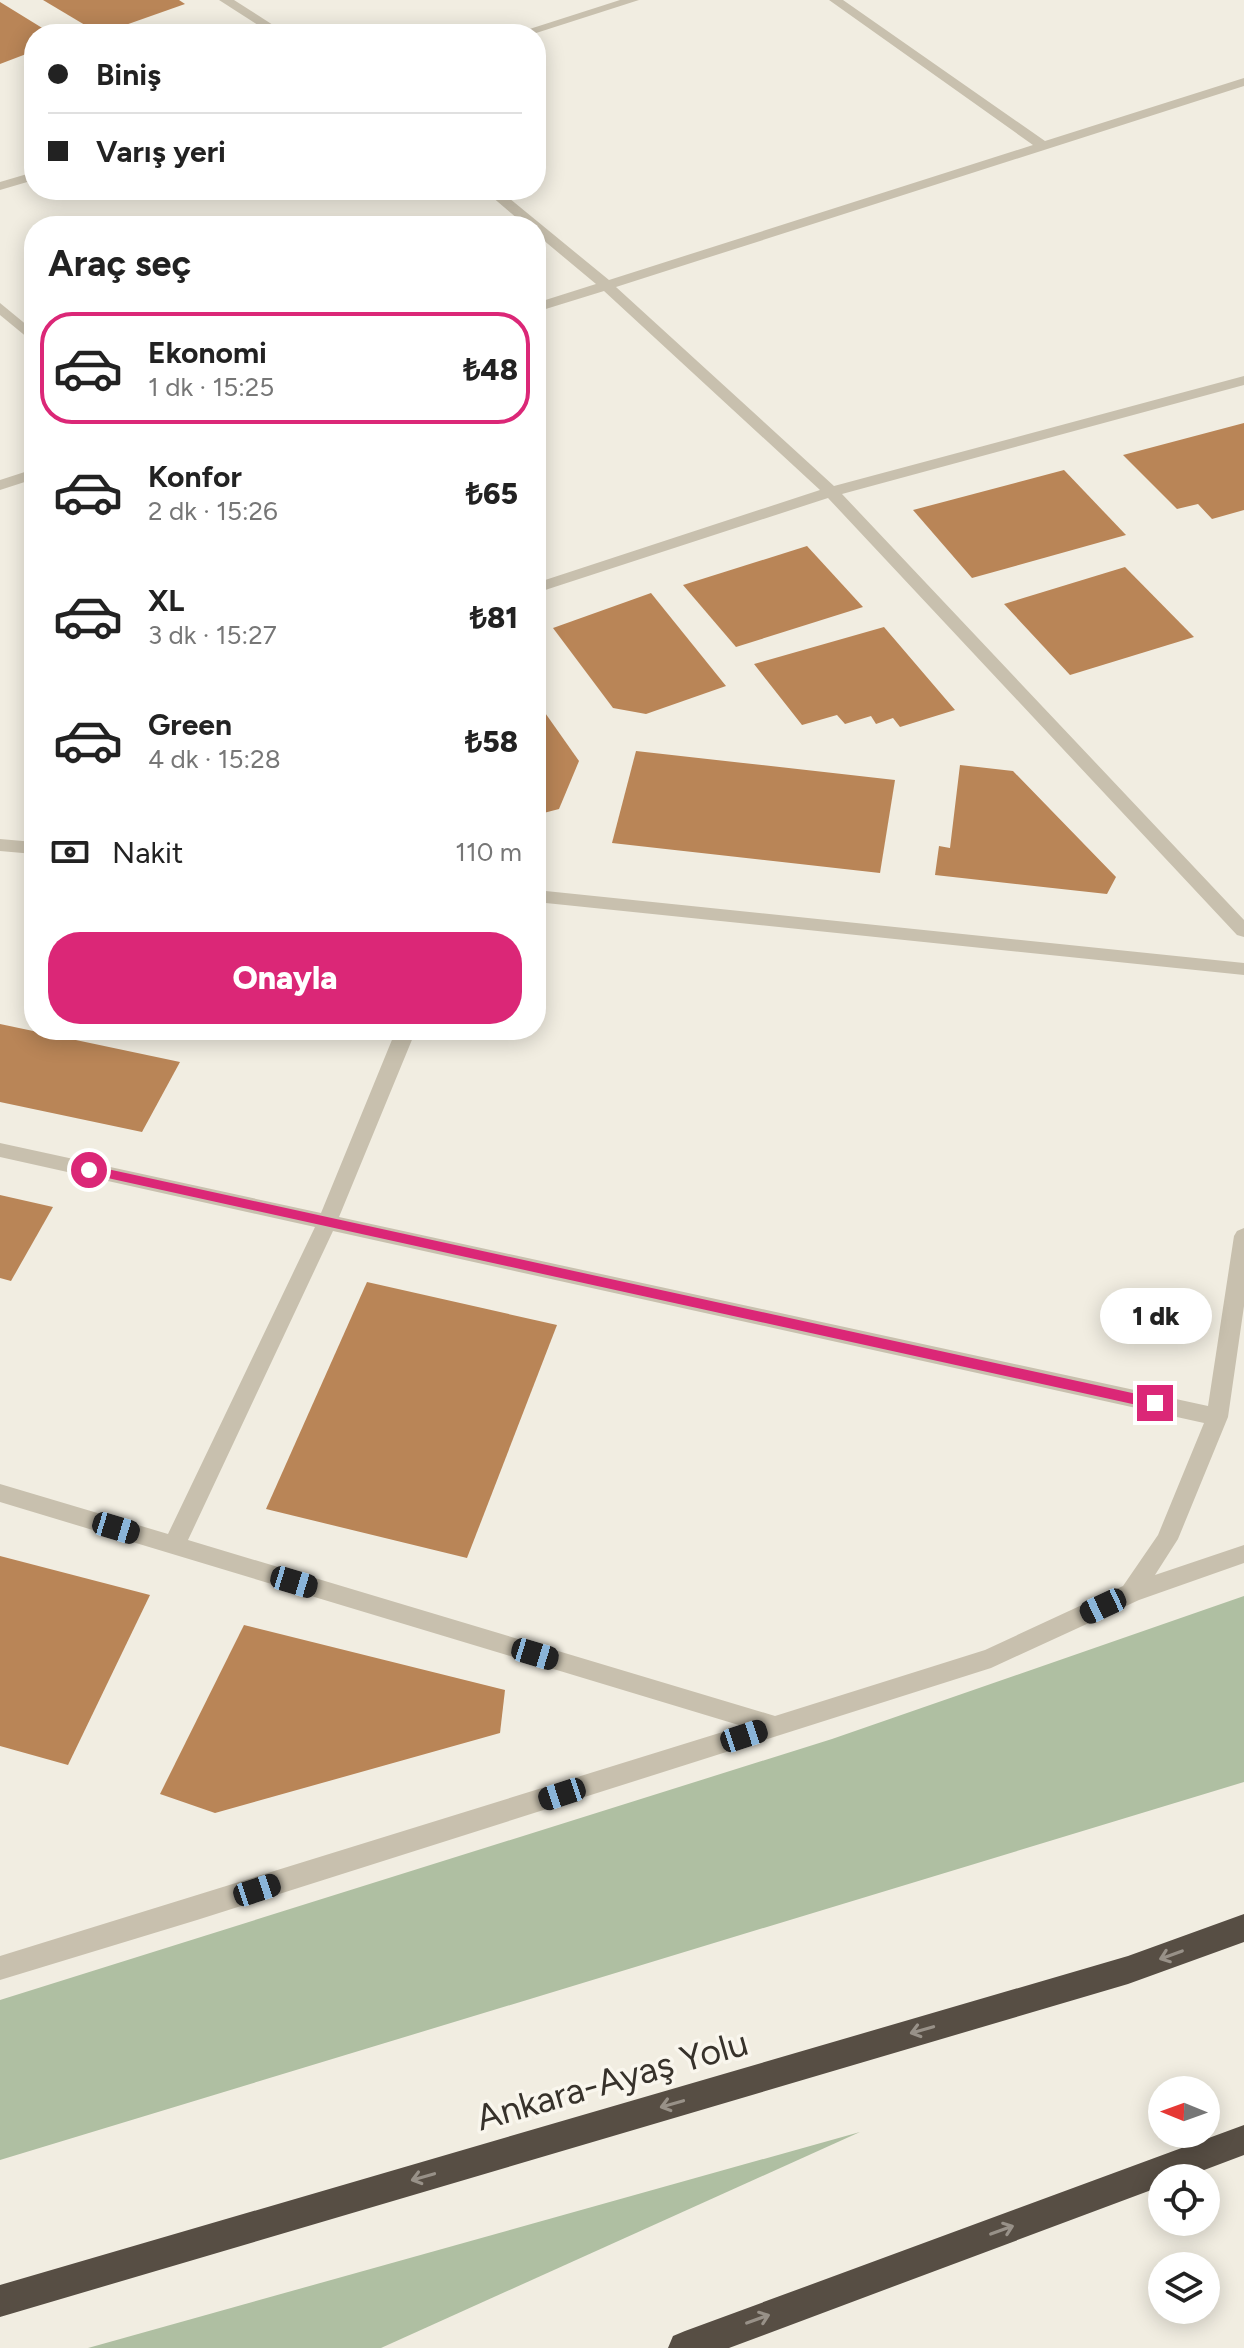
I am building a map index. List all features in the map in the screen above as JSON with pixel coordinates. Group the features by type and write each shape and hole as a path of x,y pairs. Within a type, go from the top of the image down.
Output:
{"highway":[{"name":"Ankara-Ayaş Yolu","path":"0,2301 1128,1970 1244,1928"},
{"path":"685,2348 1244,2140"}],"street":[{"path":"225,0 265,24"},
{"path":"546,26 633,0"},
{"path":"835,0 1043,146"},
{"path":"546,305 1244,82"},
{"path":"0,186 24,179"},
{"path":"503,200 522,216"},
{"path":"546,236 606,285 831,492 1244,931"},
{"path":"0,307 24,330"},
{"path":"546,585 831,492 1244,380"},
{"path":"0,485 24,477"},
{"path":"0,845 24,847"},
{"path":"546,897 1244,969"},
{"path":"174,1546 327,1222 402,1040"},
{"path":"0,1150 1217,1417"},
{"path":"1131,1593 1167,1539 1217,1417 1244,1236"},
{"path":"0,1493 775,1726"},
{"path":"0,1968 197,1909 991,1658 1131,1593 1244,1554"}],"green space":[{"path":"1244,1596 1244,1782 0,2160 0,2000 832,1739"},
{"path":"860,2132 381,2348 88,2348"}],"building":[{"path":"43,0 179,0 185,4 128,24 83,24"},
{"path":"0,2 36,24 24,24 24,55 0,64"},
{"path":"1244,423 1244,510 1212,519 1198,504 1177,509 1123,455"},
{"path":"1064,470 1126,535 972,578 913,510"},
{"path":"807,546 863,607 736,647 683,585"},
{"path":"1125,567 1194,637 1070,675 1004,604"},
{"path":"651,593 726,686 646,714 613,708 553,628"},
{"path":"884,627 955,710 900,727 893,718 876,724 871,716 845,724 837,715 802,725 754,664"},
{"path":"546,714 579,761 559,809 546,812"},
{"path":"636,751 895,780 880,873 612,843"},
{"path":"960,765 1013,771 1116,877 1107,894 935,875 939,846 950,848"},
{"path":"0,1024 24,1029 24,1040 76,1040 180,1062 142,1132 0,1102"},
{"path":"0,1195 53,1207 11,1281 0,1278"},
{"path":"367,1282 557,1325 467,1558 266,1509"},
{"path":"0,1556 150,1595 68,1765 0,1746"},
{"path":"244,1625 505,1690 500,1733 215,1813 160,1794"}],"route":[{"path":"89,1170 1155,1403"}]}
